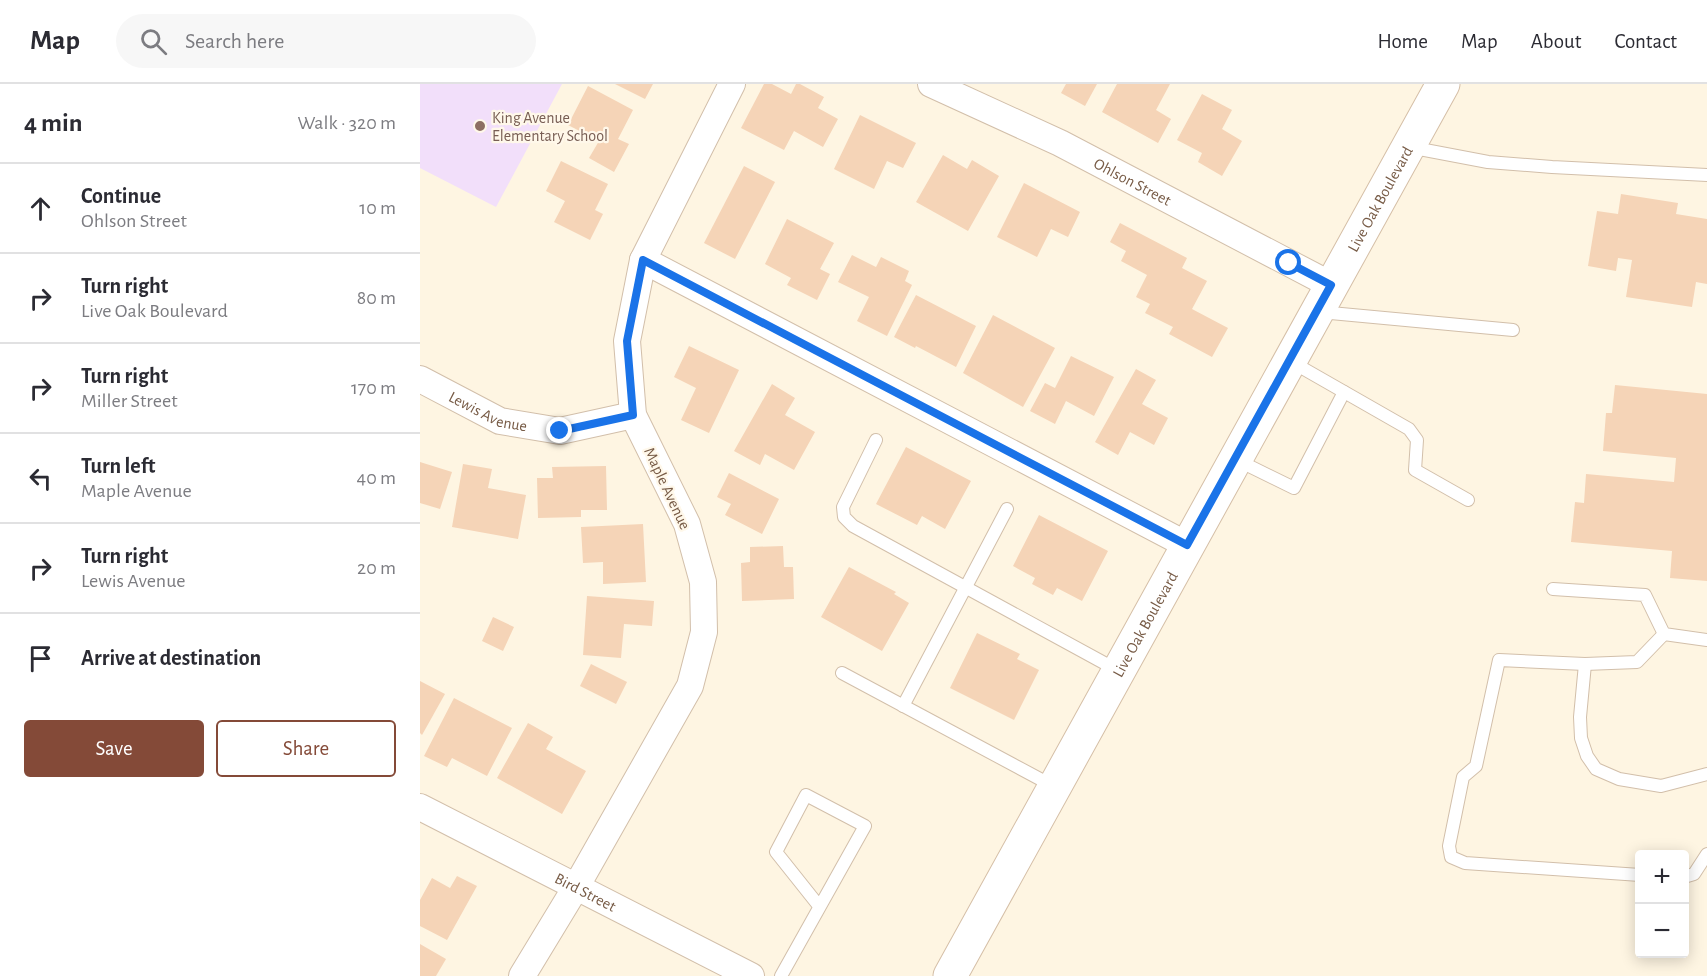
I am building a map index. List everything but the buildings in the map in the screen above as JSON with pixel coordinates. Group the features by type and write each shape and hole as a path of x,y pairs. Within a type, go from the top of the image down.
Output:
{"main road":[{"name":"Live Oak Boulevard","path":"950,976 1443,84"}],"street":[{"name":"Maple Avenue","path":"522,976 576,887 690,686 704,632 703,582 687,524 633,415 627,341 643,260 732,84"},
{"name":"Ohlson Street","path":"931,84 1060,143 1323,298"},
{"path":"643,260 1187,545"},
{"name":"Lewis Avenue","path":"420,379 500,421 550,430 560,431 633,415"},
{"name":"Bird Street","path":"420,807 751,976"}],"lane":[{"path":"1408,147 1499,163 1702,175 1707,166"},
{"path":"1323,298 1513,330"},
{"path":"1289,360 1409,429 1417,440 1415,470 1468,500"},
{"path":"1235,458 1294,489 1344,392"},
{"path":"876,440 843,507 844,517 853,526 1118,670"},
{"path":"903,706 1007,509"},
{"path":"1553,589 1645,595 1664,634"},
{"path":"1664,634 1707,640"},
{"path":"1635,875 1466,863 1451,857 1449,846 1463,777 1476,766 1499,660 1585,664 1637,662 1664,634"},
{"path":"1585,664 1580,717 1581,738 1587,756 1596,769 1619,779 1661,786 1707,774"},
{"path":"842,673 1054,787"},
{"path":"781,976 866,826 807,795 776,852 819,906"},
{"path":"1689,876 1694,874 1707,854"}],"shaded area":[{"name":"King Avenue Elementary School","path":"420,84 562,84 496,207 420,168"}],"place":[{"name":"King Avenue Elementary School","path":"480,126"}],"route":[{"path":"560,431 633,415 627,341 643,260 1187,545 1331,285 1289,263"}]}
